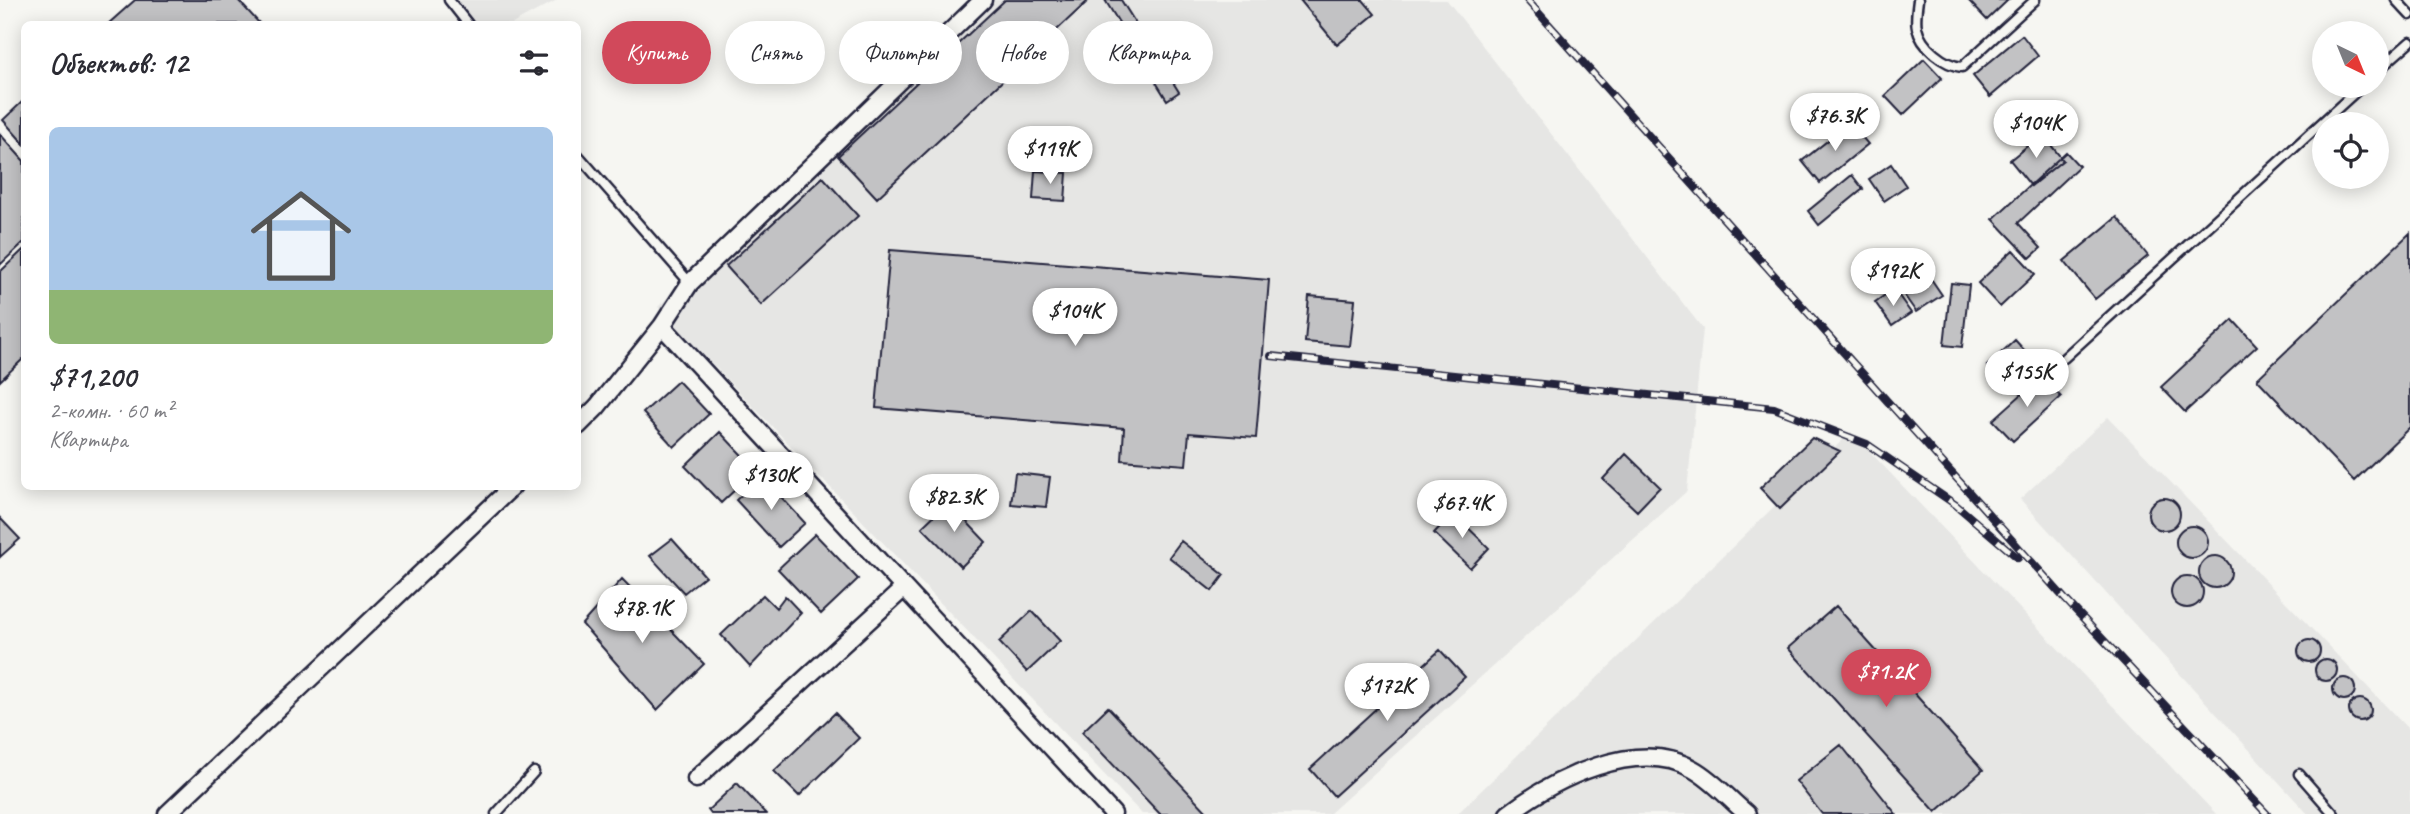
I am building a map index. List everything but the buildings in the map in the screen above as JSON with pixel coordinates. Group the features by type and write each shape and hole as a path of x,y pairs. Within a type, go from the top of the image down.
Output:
{"street":[{"path":"581,423 662,326 690,283 983,0"},
{"path":"662,326 902,589 1113,814"},
{"path":"167,814 509,490"},
{"path":"696,779 902,589"},
{"path":"1508,814 1528,799 1584,772 1627,759 1664,759 1693,769 1747,814"}],"lane":[{"path":"449,0 466,21"},
{"path":"1917,0 1917,28 1923,39 1942,61 1962,67 2035,0"},
{"path":"2396,0 2410,15"},
{"path":"2389,61 2410,42"},
{"path":"2064,358 2349,98"},
{"path":"581,158 690,283"},
{"path":"496,814 534,772"},
{"path":"2299,775 2334,814"}],"shaded area":[{"path":"455,0 557,0 518,21 467,21"},
{"path":"973,0 1447,0 1703,329 1687,491 1329,814 1142,814 658,307 887,84 962,84 962,21 951,21"},
{"path":"2108,417 2410,731 2410,814 2308,814 2020,499"},
{"path":"1851,432 2216,814 1457,814"}],"railway":[{"path":"1527,0 2065,599 2267,814"},
{"path":"1271,356 1774,408 1867,444 1956,505 2018,558"}]}
